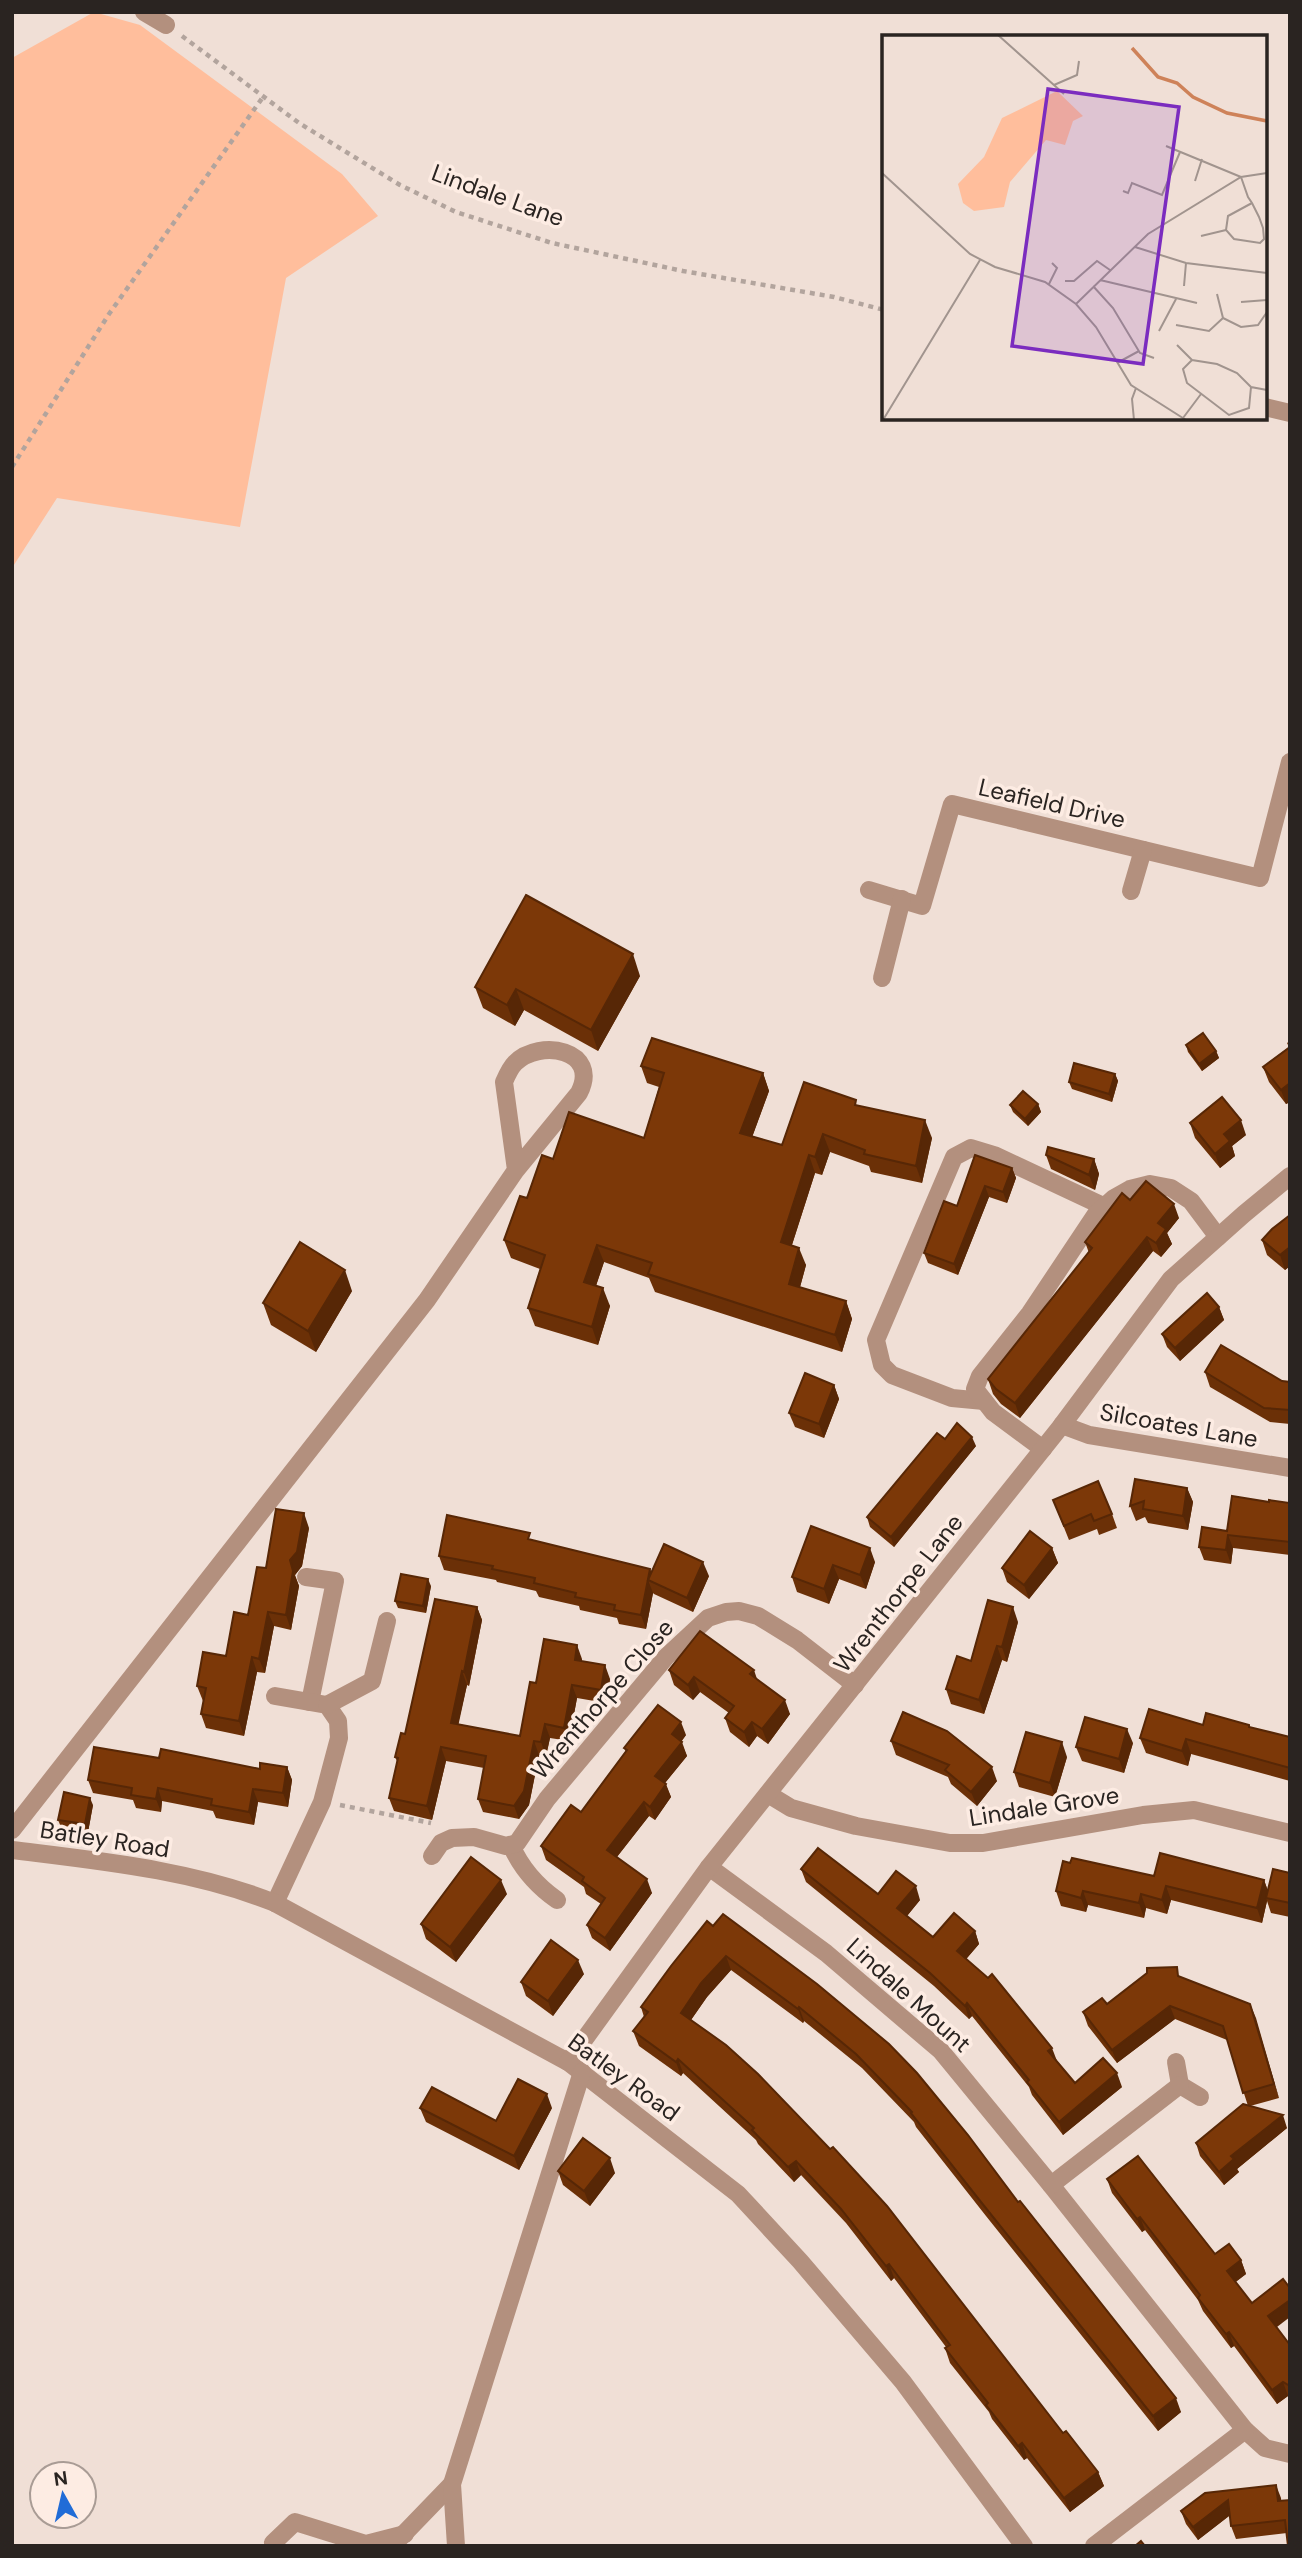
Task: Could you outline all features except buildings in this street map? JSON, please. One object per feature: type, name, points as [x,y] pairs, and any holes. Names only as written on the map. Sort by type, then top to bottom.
[{"type":"street","points":[[144,12],[166,25]]},
{"type":"street","points":[[1267,407],[1290,413]]},
{"type":"street","name":"Leafield Drive","points":[[869,890],[922,906],[952,804],[1260,878],[1290,762]]},
{"type":"street","name":"Leafield Drive","points":[[1131,891],[1143,850]]},
{"type":"street","points":[[882,978],[902,899]]},
{"type":"street","points":[[12,1830],[428,1300],[516,1170],[579,1093],[586,1081],[585,1069],[573,1056],[556,1049],[533,1053],[516,1061],[504,1082],[516,1170]]},
{"type":"street","points":[[984,1401],[952,1398],[892,1376],[882,1365],[876,1340],[954,1157],[971,1148],[994,1155],[1105,1207]]},
{"type":"street","name":"Wrenthorpe Lane","points":[[452,2484],[575,2067],[709,1867],[1062,1425],[1171,1279],[1290,1176]]},
{"type":"street","points":[[1043,1449],[993,1412],[975,1389],[980,1376],[1030,1314],[1096,1214],[1130,1189],[1150,1184],[1171,1188],[1191,1201],[1218,1237]]},
{"type":"street","name":"Silcoates Lane","points":[[1062,1425],[1089,1435],[1290,1468]]},
{"type":"street","points":[[275,1903],[323,1802],[339,1738],[338,1721],[319,1703],[314,1682],[335,1581],[306,1577]]},
{"type":"street","name":"Wrenthorpe Close","points":[[511,1845],[517,1843],[547,1800],[666,1657],[708,1618],[739,1611],[758,1616],[797,1640],[856,1685]]},
{"type":"street","points":[[275,1696],[319,1703],[372,1681],[387,1621]]},
{"type":"street","name":"Lindale Grove","points":[[768,1794],[791,1808],[804,1812],[905,1837],[950,1843],[983,1843],[1122,1818],[1194,1810],[1290,1833]]},
{"type":"street","points":[[432,1856],[441,1843],[452,1838],[474,1837],[511,1845],[518,1861],[543,1890],[557,1900]]},
{"type":"street","name":"Batley Road","points":[[12,1850],[111,1862],[239,1888],[275,1903],[575,2067],[738,2194],[765,2222],[903,2382],[1024,2546]]},
{"type":"street","name":"Lindale Mount","points":[[709,1867],[826,1953],[941,2051],[1245,2430],[1265,2448],[1290,2454]]},
{"type":"street","points":[[1176,2062],[1180,2085],[1200,2097]]},
{"type":"street","points":[[1051,2185],[1180,2085]]},
{"type":"street","points":[[1094,2546],[1245,2430]]},
{"type":"street","points":[[274,2546],[273,2543],[295,2522],[366,2544],[399,2540],[452,2484]]},
{"type":"street","points":[[452,2484],[456,2546]]},
{"type":"path","name":"Lindale Lane","points":[[166,25],[299,123],[400,185],[456,212],[552,243],[683,271],[834,297],[882,309]]},
{"type":"path","points":[[12,467],[109,314],[263,97]]},
{"type":"path","points":[[323,1802],[470,1831],[474,1837]]},
{"type":"shaded area","points":[[94,12],[140,25],[342,174],[378,216],[286,278],[240,527],[57,498],[12,568],[12,58]]}]
